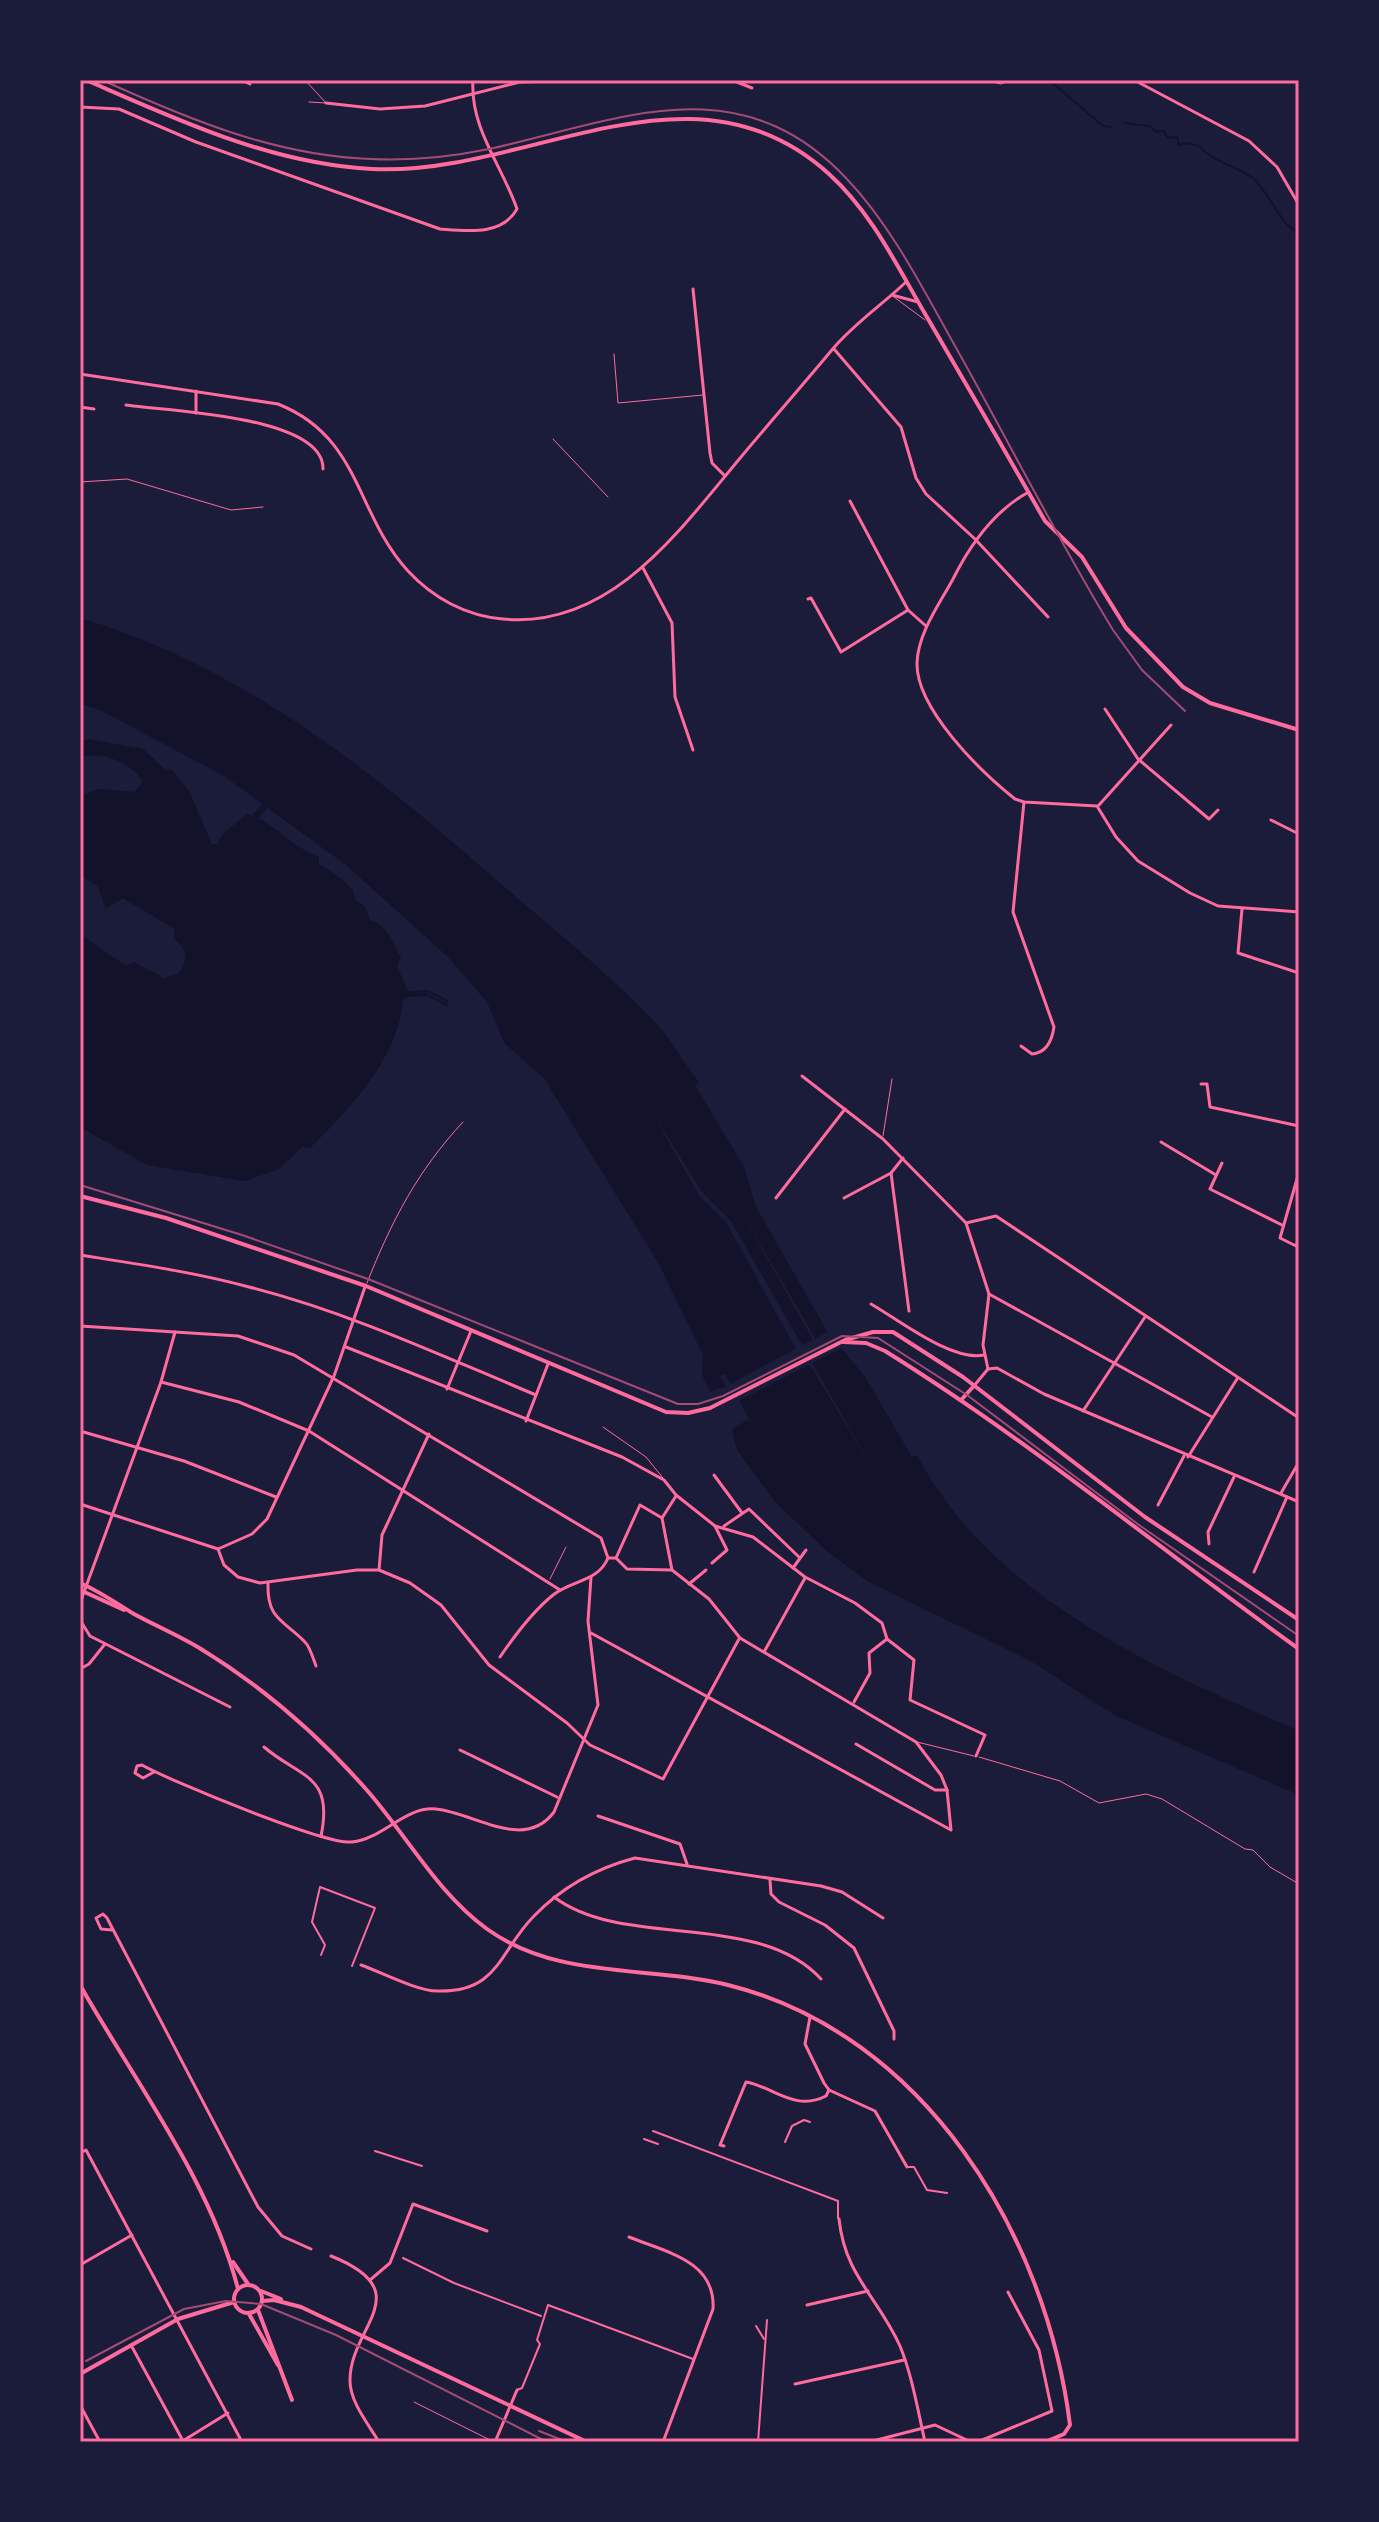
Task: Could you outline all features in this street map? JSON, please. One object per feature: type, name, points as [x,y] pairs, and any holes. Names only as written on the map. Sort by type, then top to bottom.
[{"type":"main road","points":[[86,80],[203,129],[298,159],[389,170],[491,157],[621,124],[655,119],[702,118],[753,129],[797,150],[840,184],[868,219],[1052,531],[1082,557],[1126,628],[1174,679],[1210,703],[1299,730]]},
{"type":"main road","points":[[80,1196],[166,1218],[366,1286],[653,1409],[677,1414],[699,1411],[844,1342],[879,1331],[893,1332],[954,1371],[972,1388],[1145,1517],[1299,1620]]},
{"type":"main road","points":[[844,1342],[872,1345],[885,1351],[961,1400],[1040,1455],[1181,1560],[1220,1594],[1299,1649]]},
{"type":"main road","points":[[961,1400],[972,1388]]},
{"type":"main road","points":[[82,1587],[198,1647],[285,1709],[332,1752],[396,1824],[455,1901],[479,1923],[513,1945],[538,1956],[582,1966],[679,1976],[766,1997],[810,2017],[866,2052],[900,2079],[948,2130],[976,2169],[1010,2230],[1030,2276],[1057,2361],[1068,2413],[1068,2430],[1045,2442]]},
{"type":"main road","points":[[80,1985],[185,2163],[229,2257],[238,2289],[234,2302]]},
{"type":"main road","points":[[229,2257],[248,2284],[261,2291],[365,2335],[587,2442]]},
{"type":"main road","points":[[238,2289],[248,2284]]},
{"type":"main road","points":[[261,2291],[262,2301],[258,2310],[292,2400]]},
{"type":"main road","points":[[262,2301],[287,2302]]},
{"type":"main road","points":[[80,2374],[178,2319],[234,2302]]},
{"type":"main road","points":[[234,2302],[248,2313],[281,2371]]},
{"type":"main road","points":[[248,2313],[258,2310]]},
{"type":"street","points":[[241,80],[250,84]]},
{"type":"street","points":[[80,107],[119,109],[201,144],[440,229],[499,227],[511,220],[517,209],[491,157],[472,95],[473,80]]},
{"type":"street","points":[[326,103],[380,109],[425,106],[520,82],[595,80]]},
{"type":"street","points":[[732,80],[752,88]]},
{"type":"street","points":[[1134,80],[1249,141],[1277,167],[1299,205]]},
{"type":"street","points":[[80,374],[278,404],[298,412],[324,431],[346,457],[407,569],[449,603],[468,612],[506,619],[538,620],[562,615],[624,584],[649,562],[833,348],[906,282]]},
{"type":"street","points":[[693,289],[710,453],[712,463],[725,476]]},
{"type":"street","points":[[892,295],[918,302]]},
{"type":"street","points":[[833,348],[901,427],[916,478],[926,494],[975,539],[1048,617]]},
{"type":"street","points":[[196,391],[196,413]]},
{"type":"street","points":[[126,405],[271,424],[313,450],[323,463],[323,469]]},
{"type":"street","points":[[80,407],[94,409]]},
{"type":"street","points":[[1029,492],[1012,501],[975,539],[926,626],[917,664],[922,686],[932,706],[967,754],[995,783],[1024,802],[1097,806]]},
{"type":"street","points":[[850,501],[908,610],[926,626]]},
{"type":"street","points":[[643,567],[672,623],[675,697],[693,750]]},
{"type":"street","points":[[808,599],[811,598],[841,652],[908,610]]},
{"type":"street","points":[[1105,709],[1138,759],[1209,819],[1218,810]]},
{"type":"street","points":[[1097,806],[1171,725]]},
{"type":"street","points":[[1021,1046],[1032,1054],[1040,1053],[1049,1045],[1054,1027],[1013,912],[1024,802]]},
{"type":"street","points":[[1097,806],[1116,837],[1138,861],[1205,901],[1242,908],[1299,912]]},
{"type":"street","points":[[1271,820],[1299,834]]},
{"type":"street","points":[[1242,908],[1238,953],[1299,973]]},
{"type":"street","points":[[802,1076],[883,1139],[966,1223],[989,1294],[984,1355],[988,1369]]},
{"type":"street","points":[[1201,1084],[1207,1084],[1210,1107],[1299,1126]]},
{"type":"street","points":[[776,1198],[845,1109]]},
{"type":"street","points":[[1161,1142],[1216,1175]]},
{"type":"street","points":[[844,1198],[891,1173],[903,1158]]},
{"type":"street","points":[[1222,1163],[1210,1189],[1282,1225]]},
{"type":"street","points":[[1299,1172],[1280,1238],[1296,1246],[1299,1238]]},
{"type":"street","points":[[891,1173],[909,1311]]},
{"type":"street","points":[[1295,1194],[1298,1200]]},
{"type":"street","points":[[966,1223],[996,1216],[1299,1418]]},
{"type":"street","points":[[80,1255],[192,1273],[275,1294],[353,1320],[536,1395]]},
{"type":"street","points":[[80,1504],[218,1549],[252,1534],[267,1519],[309,1431],[346,1347],[366,1286]]},
{"type":"street","points":[[989,1294],[1212,1417]]},
{"type":"street","points":[[871,1304],[932,1341],[970,1358],[984,1355]]},
{"type":"street","points":[[1083,1411],[1145,1317]]},
{"type":"street","points":[[80,1326],[253,1339],[294,1355],[334,1376],[601,1538],[608,1558],[601,1572],[560,1590],[536,1610],[500,1657]]},
{"type":"street","points":[[80,1603],[82,1587],[112,1516],[161,1382],[175,1331]]},
{"type":"street","points":[[447,1389],[471,1331]]},
{"type":"street","points":[[346,1347],[622,1457],[664,1480],[676,1495],[715,1526],[727,1550],[712,1563]]},
{"type":"street","points":[[526,1421],[548,1364]]},
{"type":"street","points":[[972,1388],[988,1369],[997,1368],[1083,1411],[1299,1502]]},
{"type":"street","points":[[1158,1505],[1237,1378]]},
{"type":"street","points":[[161,1382],[239,1402],[309,1431],[560,1590]]},
{"type":"street","points":[[80,1431],[137,1446],[276,1497]]},
{"type":"street","points":[[379,1570],[382,1535],[429,1434]]},
{"type":"street","points":[[1281,1494],[1299,1462]]},
{"type":"street","points":[[714,1475],[742,1513]]},
{"type":"street","points":[[1209,1544],[1208,1532],[1234,1477]]},
{"type":"street","points":[[672,1570],[662,1518],[676,1495]]},
{"type":"street","points":[[1254,1572],[1287,1497]]},
{"type":"street","points":[[616,1558],[640,1505],[662,1518]]},
{"type":"street","points":[[723,1527],[749,1509],[799,1557]]},
{"type":"street","points":[[715,1526],[753,1537],[805,1577],[871,1615],[886,1630],[887,1639],[914,1660],[910,1700],[985,1735],[976,1756]]},
{"type":"street","points":[[218,1549],[224,1565],[238,1577],[268,1584],[330,1571],[379,1570],[410,1583],[441,1605],[489,1665],[590,1745],[663,1779],[740,1638]]},
{"type":"street","points":[[793,1568],[806,1550]]},
{"type":"street","points":[[591,1633],[922,1818],[951,1830],[947,1790],[941,1775],[916,1742],[854,1702],[740,1638],[709,1599],[672,1570],[627,1569],[616,1558],[608,1558]]},
{"type":"street","points":[[689,1584],[706,1570]]},
{"type":"street","points":[[154,1772],[321,1836],[350,1843],[365,1840],[421,1810],[432,1809],[524,1831],[544,1824],[554,1812],[557,1797],[598,1705],[588,1621],[591,1577]]},
{"type":"street","points":[[764,1652],[805,1577]]},
{"type":"street","points":[[268,1584],[267,1599],[275,1618],[306,1643],[316,1666]]},
{"type":"street","points":[[80,1620],[90,1636],[230,1707]]},
{"type":"street","points":[[854,1702],[870,1673],[869,1653],[887,1639]]},
{"type":"street","points":[[80,1669],[89,1664],[105,1644]]},
{"type":"street","points":[[856,1744],[935,1790],[947,1790]]},
{"type":"street","points":[[264,1747],[296,1765],[314,1783],[325,1808],[321,1836]]},
{"type":"street","points":[[460,1750],[557,1797]]},
{"type":"street","points":[[598,1816],[680,1844],[687,1864]]},
{"type":"street","points":[[361,1965],[435,1991],[464,1988],[494,1972],[533,1916],[554,1897],[610,1864],[635,1858],[687,1864],[842,1892],[883,1918]]},
{"type":"street","points":[[770,1880],[771,1894],[779,1902],[844,1937],[859,1954],[894,2031],[894,2039]]},
{"type":"street","points":[[321,1955],[325,1945],[312,1922],[320,1887],[375,1908],[352,1966]]},
{"type":"street","points":[[554,1897],[568,1908],[597,1917],[744,1940],[803,1963],[821,1979]]},
{"type":"street","points":[[112,1930],[101,1929],[96,1918],[105,1915],[258,2207],[282,2236],[311,2249]]},
{"type":"street","points":[[810,2017],[805,2044],[829,2090],[875,2111],[907,2167],[914,2167],[927,2190],[947,2193]]},
{"type":"street","points":[[724,2146],[720,2145],[746,2082],[801,2102],[814,2102],[829,2090]]},
{"type":"street","points":[[785,2142],[792,2126],[804,2120],[810,2122]]},
{"type":"street","points":[[653,2131],[838,2201],[842,2248],[904,2360],[925,2442]]},
{"type":"street","points":[[644,2139],[658,2144]]},
{"type":"street","points":[[80,2153],[86,2150],[242,2442]]},
{"type":"street","points":[[375,2151],[422,2166]]},
{"type":"street","points":[[897,2161],[902,2158]]},
{"type":"street","points":[[370,2280],[390,2263],[413,2204],[487,2231]]},
{"type":"street","points":[[80,2265],[132,2234]]},
{"type":"street","points":[[629,2237],[698,2268],[711,2284],[713,2309],[663,2442]]},
{"type":"street","points":[[331,2256],[354,2266],[370,2280],[376,2306],[350,2373],[351,2393],[379,2442]]},
{"type":"street","points":[[403,2258],[454,2283],[542,2316]]},
{"type":"street","points":[[807,2305],[868,2291]]},
{"type":"street","points":[[869,2442],[935,2425],[969,2441],[980,2441],[1052,2411],[1039,2350],[1008,2292]]},
{"type":"street","points":[[495,2442],[540,2344],[537,2340],[542,2316],[548,2305],[694,2359]]},
{"type":"street","points":[[758,2442],[767,2320]]},
{"type":"street","points":[[756,2326],[766,2341]]},
{"type":"street","points":[[131,2345],[182,2441],[228,2413]]},
{"type":"street","points":[[795,2384],[904,2360]]},
{"type":"street","points":[[80,2405],[100,2442]]},
{"type":"lane","points":[[305,80],[326,103]]},
{"type":"lane","points":[[983,80],[1001,84],[1011,80]]},
{"type":"lane","points":[[309,102],[326,103]]},
{"type":"lane","points":[[892,295],[931,323]]},
{"type":"lane","points":[[614,354],[618,403],[704,395]]},
{"type":"lane","points":[[553,439],[608,497]]},
{"type":"lane","points":[[80,482],[127,479],[231,510],[263,507]]},
{"type":"lane","points":[[883,1139],[892,1079]]},
{"type":"lane","points":[[366,1286],[383,1238],[410,1189],[463,1122]]},
{"type":"lane","points":[[603,1427],[646,1457],[664,1480]]},
{"type":"lane","points":[[548,1581],[566,1547]]},
{"type":"lane","points":[[916,1742],[1060,1781],[1099,1803],[1146,1794],[1162,1799],[1245,1849],[1253,1850],[1270,1867],[1299,1884]]},
{"type":"lane","points":[[414,2402],[495,2442]]},
{"type":"shaded area","points":[[80,618],[141,639],[199,665],[308,730],[360,767],[603,972],[657,1024],[699,1082],[695,1085],[744,1167],[756,1207],[828,1333],[864,1375],[912,1457],[917,1455],[949,1505],[988,1549],[1032,1588],[1082,1623],[1189,1682],[1299,1731],[1299,1795],[1116,1716],[1029,1660],[867,1581],[827,1551],[776,1503],[737,1450],[732,1429],[748,1420],[752,1424],[725,1374],[720,1376],[735,1402],[720,1410],[702,1375],[703,1355],[659,1264],[544,1078],[505,1044],[487,1002],[447,956],[346,865],[224,776],[102,711],[80,703]],"holes":[[[651,1110],[702,1192],[731,1221],[878,1478],[813,1370],[796,1349],[727,1224],[698,1194]],[[729,1190],[826,1357],[813,1340]]]},
{"type":"shaded area","points":[[89,739],[143,749],[165,769],[172,770],[189,791],[212,844],[217,844],[223,834],[247,814],[264,821],[299,847],[319,857],[319,864],[353,890],[356,901],[365,906],[370,920],[386,931],[401,957],[397,966],[410,996],[403,1000],[392,1042],[382,1062],[356,1099],[326,1133],[310,1148],[302,1147],[279,1169],[245,1181],[147,1165],[80,1127],[80,934],[126,966],[134,962],[164,978],[179,973],[185,959],[182,946],[174,939],[174,929],[123,898],[106,909],[98,887],[80,875],[80,796],[99,789],[135,792],[143,781],[123,763],[106,757],[80,757],[80,741]]},
{"type":"pier","points":[[831,1330],[844,1347],[717,1412],[707,1393]]},
{"type":"waterway","points":[[1049,80],[1103,126],[1111,127]]},
{"type":"waterway","points":[[1124,123],[1150,126],[1156,132],[1164,131],[1167,138],[1177,137],[1179,145],[1200,146],[1211,156],[1251,176],[1299,239]]},
{"type":"waterway","points":[[256,816],[263,808]]},
{"type":"waterway","points":[[410,992],[428,991],[447,1001]]},
{"type":"waterway","points":[[410,994],[426,994]]},
{"type":"waterway","points":[[410,996],[427,995],[447,1005]]},
{"type":"tram line","points":[[102,80],[233,133],[301,151],[336,156],[401,159],[460,154],[629,116],[675,110],[719,111],[762,121],[805,143],[846,178],[890,234],[1113,630],[1142,670],[1185,711]]},
{"type":"tram line","points":[[80,1185],[242,1235],[368,1279],[678,1404],[698,1404],[723,1396],[842,1336],[878,1338],[967,1395],[1139,1525],[1299,1636]]},
{"type":"tram line","points":[[86,2361],[184,2309],[226,2301],[261,2304],[336,2335],[547,2442]]},
{"type":"tram line","points":[[539,2431],[567,2442]]}]
